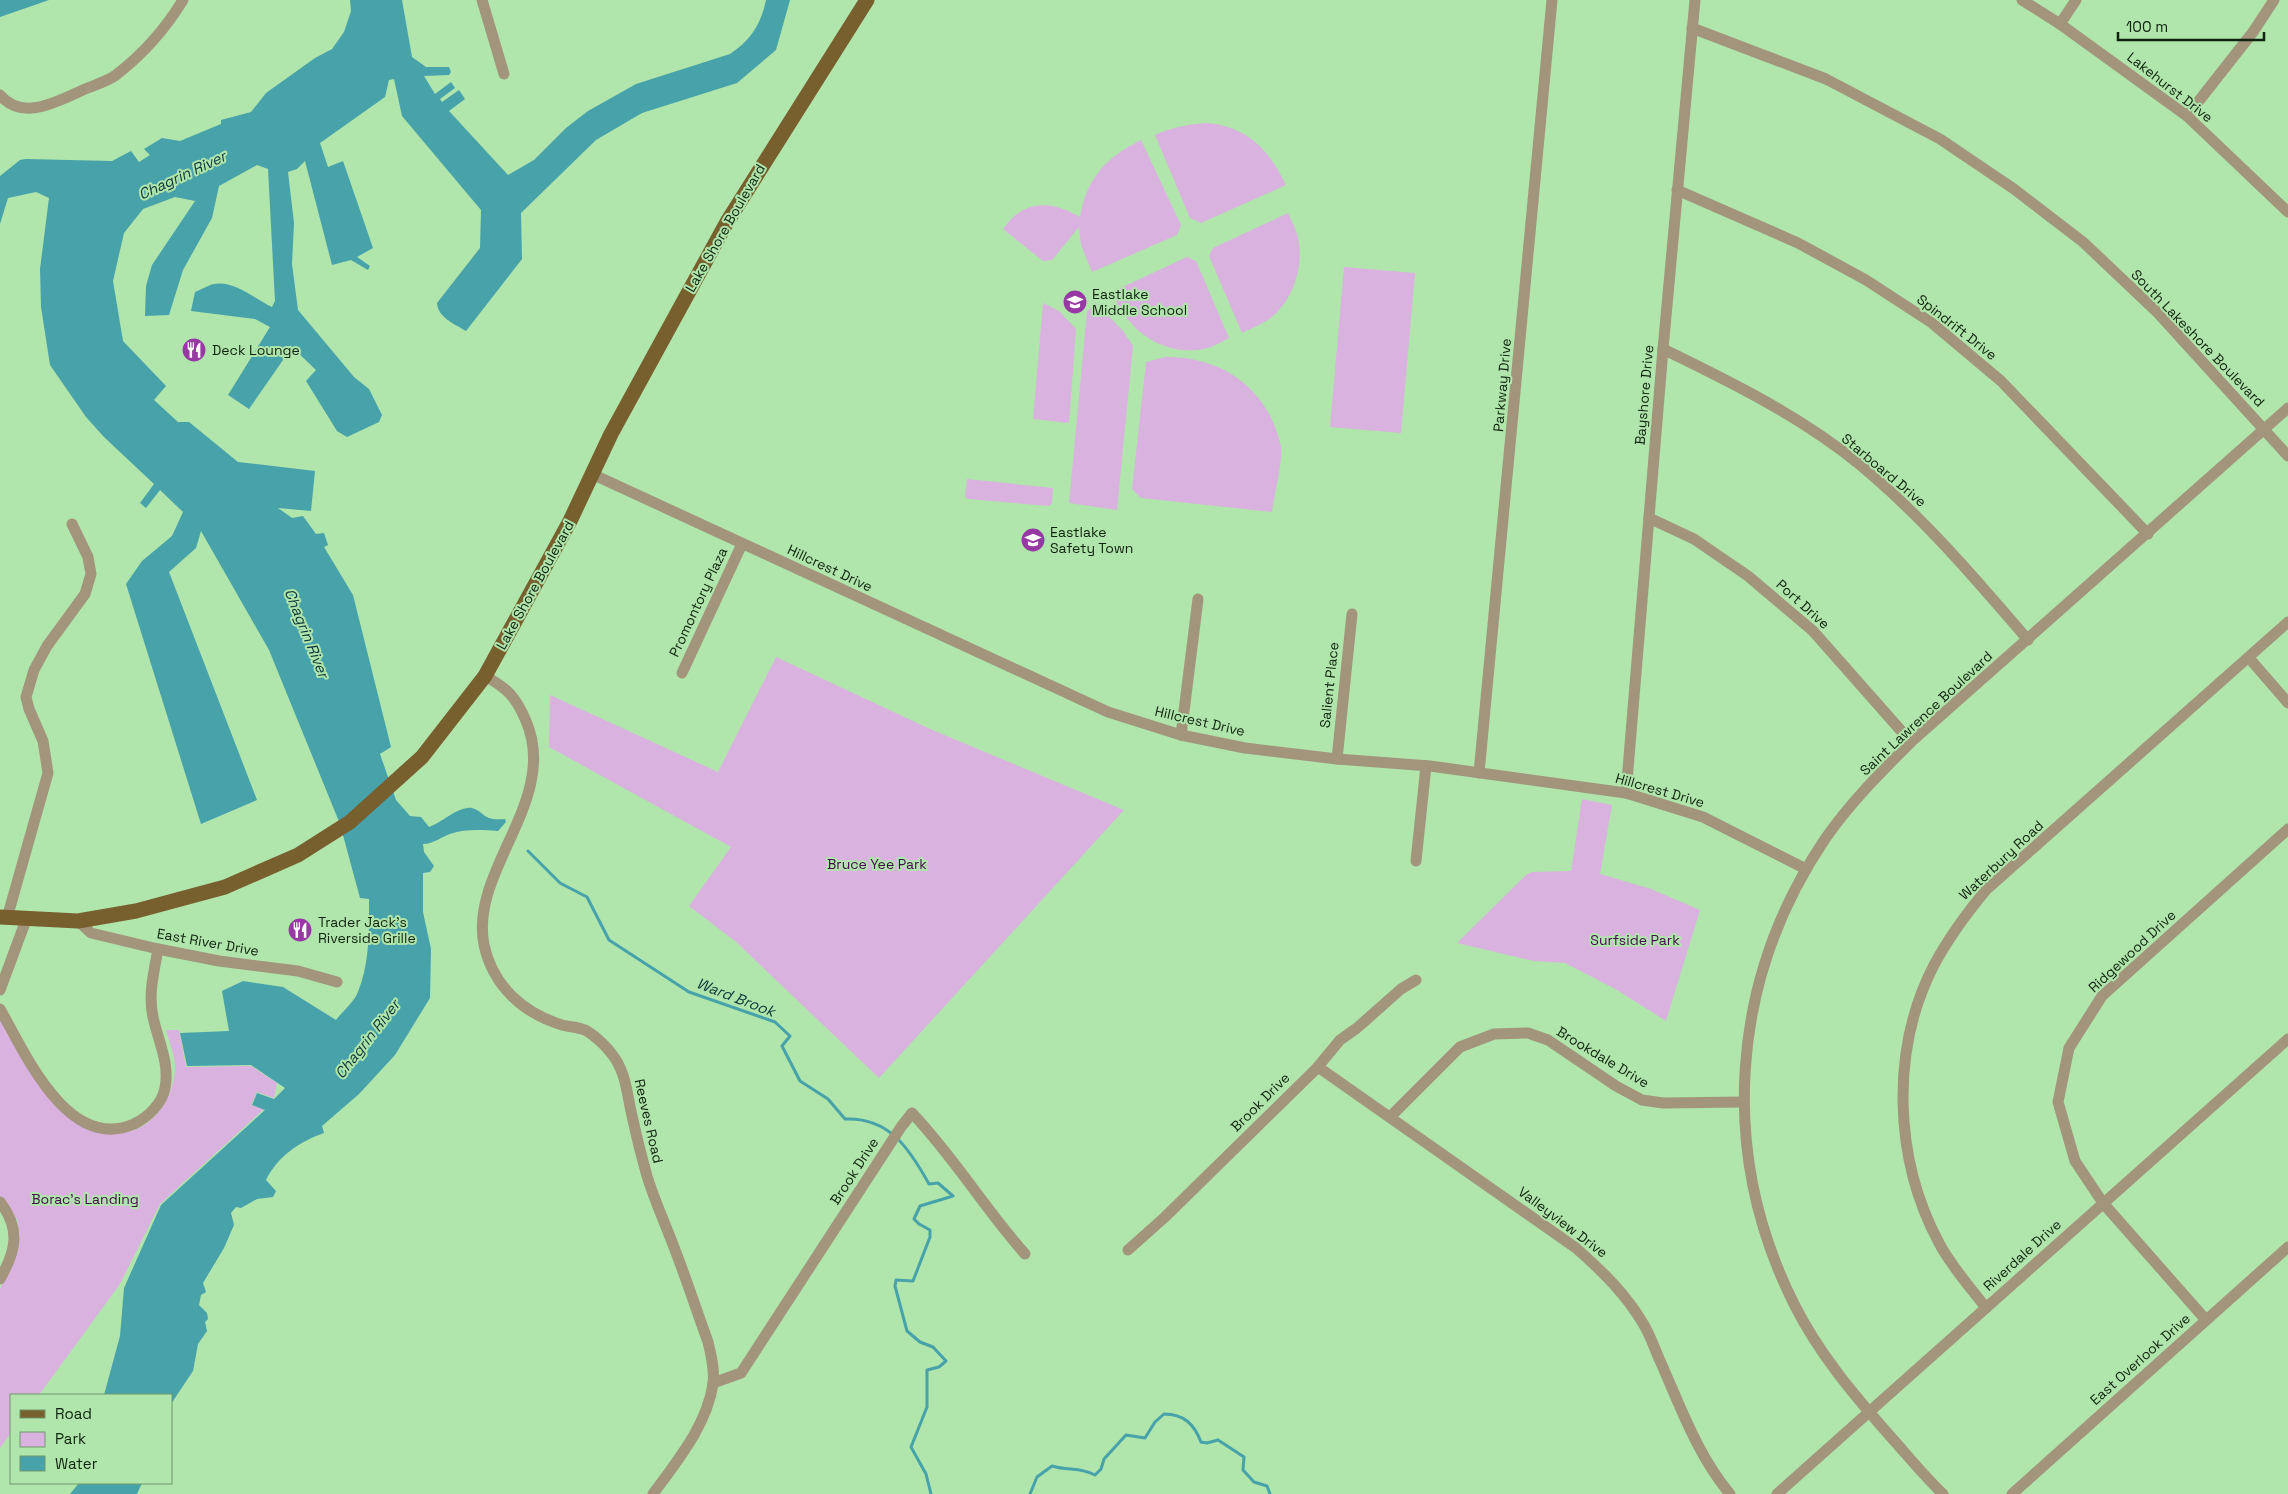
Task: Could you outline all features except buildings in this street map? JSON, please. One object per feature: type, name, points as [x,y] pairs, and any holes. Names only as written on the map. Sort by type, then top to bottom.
[{"type":"main road","name":"Lake Shore Boulevard","points":[[3,917],[26,920],[78,921],[136,911],[225,887],[298,855],[350,822],[422,756],[485,676],[566,529],[611,434],[727,222],[867,0]]},
{"type":"street","points":[[0,95],[13,107],[32,109],[52,104],[115,76],[157,36],[183,0]]},
{"type":"street","points":[[482,0],[504,74]]},
{"type":"street","name":"Parkway Drive","points":[[1479,773],[1552,0]]},
{"type":"street","name":"Bayshore Drive","points":[[1626,793],[1663,349],[1695,0]]},
{"type":"street","name":"Lakehurst Drive","points":[[2022,0],[2060,24],[2187,116],[2288,212]]},
{"type":"street","points":[[2060,24],[2076,0]]},
{"type":"street","points":[[2187,116],[2253,32],[2274,0]]},
{"type":"street","name":"South Lakeshore Boulevard","points":[[1692,28],[1826,79],[1940,139],[2014,189],[2083,242],[2158,313],[2288,456]]},
{"type":"street","name":"Spindrift Drive","points":[[1677,190],[1798,243],[1866,280],[1932,323],[2001,382],[2148,534]]},
{"type":"street","name":"Starboard Drive","points":[[1663,349],[1726,380],[1799,421],[1859,464],[1931,530],[2028,640]]},
{"type":"street","name":"Saint Lawrence Boulevard","points":[[1943,1494],[1869,1413],[1826,1359],[1794,1305],[1773,1257],[1757,1210],[1742,1102],[1755,998],[1767,956],[1782,918],[1806,869],[1847,810],[1874,779],[1911,742],[2288,408]]},
{"type":"street","name":"Hillcrest Drive","points":[[592,474],[1108,712],[1181,735],[1245,748],[1337,759],[1426,766],[1626,793],[1703,817],[1806,869]]},
{"type":"street","name":"Port Drive","points":[[1649,518],[1694,539],[1748,576],[1806,625],[1911,742]]},
{"type":"street","points":[[3,917],[48,773],[43,741],[29,709],[26,697],[34,670],[47,646],[85,594],[91,574],[88,557],[72,524]]},
{"type":"street","name":"Promontory Plaza","points":[[682,673],[742,544]]},
{"type":"street","points":[[1181,735],[1198,599]]},
{"type":"street","name":"Salient Place","points":[[1337,759],[1352,614]]},
{"type":"street","name":"Waterbury Road","points":[[1986,1308],[1940,1244],[1917,1191],[1906,1144],[1903,1100],[1905,1062],[1913,1024],[1927,982],[1948,941],[1986,890],[2288,622]]},
{"type":"street","points":[[2248,658],[2288,703]]},
{"type":"street","name":"Reeves Road","points":[[485,676],[506,688],[522,711],[532,733],[534,771],[524,809],[492,884],[483,915],[484,944],[494,975],[513,999],[536,1014],[562,1024],[586,1030],[612,1054],[625,1079],[632,1119],[648,1178],[708,1342],[713,1383],[704,1417],[676,1463],[653,1494]]},
{"type":"street","points":[[1416,861],[1426,766]]},
{"type":"street","name":"Ridgewood Drive","points":[[2206,1320],[2104,1203],[2075,1161],[2058,1102],[2069,1048],[2102,996],[2288,830]]},
{"type":"street","points":[[0,990],[26,920]]},
{"type":"street","name":"East River Drive","points":[[78,921],[91,933],[158,949],[219,962],[298,971],[338,982]]},
{"type":"street","points":[[0,1009],[42,1084],[74,1115],[93,1126],[125,1128],[142,1120],[158,1105],[165,1089],[166,1067],[153,1017],[150,992],[158,949]]},
{"type":"street","name":"Brook Drive","points":[[1128,1250],[1165,1217],[1318,1067],[1340,1040],[1357,1028],[1401,989],[1416,980]]},
{"type":"street","name":"Brookdale Drive","points":[[1390,1117],[1460,1047],[1494,1034],[1528,1033],[1548,1040],[1616,1086],[1642,1100],[1663,1103],[1742,1102]]},
{"type":"street","name":"Riverdale Drive","points":[[1778,1494],[2288,1039]]},
{"type":"street","name":"Valleyview Drive","points":[[1318,1067],[1576,1248],[1616,1286],[1645,1326],[1702,1454],[1716,1478],[1730,1494]]},
{"type":"street","name":"Brook Drive","points":[[713,1383],[741,1373],[891,1141],[912,1113],[948,1154],[1009,1236],[1025,1254]]},
{"type":"street","points":[[0,1202],[10,1214],[15,1233],[8,1264],[0,1280]]},
{"type":"street","name":"East Overlook Drive","points":[[2012,1494],[2288,1247]]},
{"type":"green space","points":[[1207,123],[1234,129],[1256,142],[1272,161],[1286,185],[1201,223],[1190,218],[1155,135],[1181,126]]},
{"type":"green space","points":[[1141,140],[1181,225],[1177,235],[1092,272],[1081,245],[1079,227],[1052,260],[1043,261],[1003,229],[1020,212],[1038,205],[1059,207],[1080,217],[1088,191],[1100,170],[1118,154]]},
{"type":"green space","points":[[1288,213],[1296,231],[1300,256],[1299,267],[1292,289],[1281,308],[1273,316],[1262,324],[1242,333],[1209,256],[1213,248]]},
{"type":"green space","points":[[1187,257],[1196,261],[1229,338],[1204,349],[1174,349],[1148,337],[1126,318],[1112,292]]},
{"type":"green space","points":[[1344,267],[1415,273],[1401,433],[1330,427]]},
{"type":"green space","points":[[1095,302],[1123,331],[1133,346],[1117,510],[1069,503],[1087,312]]},
{"type":"green space","points":[[1043,303],[1059,311],[1076,329],[1069,423],[1033,419]]},
{"type":"green space","points":[[1165,357],[1186,358],[1205,362],[1224,370],[1240,380],[1266,408],[1275,426],[1281,447],[1280,469],[1272,512],[1141,498],[1132,489],[1146,362]]},
{"type":"green space","points":[[967,479],[1053,488],[1052,503],[1049,506],[968,499],[965,497]]},
{"type":"green space","name":"Bruce Yee Park","points":[[776,657],[930,729],[1124,810],[879,1078],[735,941],[689,906],[731,847],[549,747],[550,695],[718,772]]},
{"type":"green space","name":"Surfside Park","points":[[1582,799],[1612,805],[1600,874],[1651,889],[1700,910],[1666,1021],[1617,990],[1565,963],[1534,961],[1457,943],[1526,875],[1532,872],[1571,871]]},
{"type":"green space","name":"Borac's Landing","points":[[0,1021],[5,1023],[46,1094],[63,1106],[109,1131],[127,1132],[138,1128],[149,1122],[165,1103],[174,1079],[175,1067],[166,1030],[179,1030],[186,1067],[251,1066],[277,1083],[274,1098],[257,1092],[251,1105],[264,1109],[160,1204],[120,1284],[40,1394],[10,1394],[10,1434],[0,1448],[0,1289],[16,1252],[19,1233],[17,1219],[0,1196]]},
{"type":"water","points":[[0,0],[49,0],[0,17]]},
{"type":"water","name":"Chagrin River","points":[[350,0],[402,0],[412,57],[426,67],[449,67],[451,72],[449,75],[424,76],[435,94],[451,82],[455,88],[440,99],[442,102],[459,90],[465,99],[449,111],[508,175],[534,160],[566,128],[588,111],[636,84],[730,54],[744,43],[754,31],[766,0],[790,0],[776,50],[737,83],[642,113],[596,140],[521,213],[522,259],[466,331],[444,317],[440,313],[437,303],[480,248],[481,210],[402,116],[394,79],[389,80],[385,97],[320,143],[328,167],[343,161],[373,248],[357,257],[370,266],[368,270],[351,260],[332,265],[305,161],[297,169],[288,172],[294,223],[292,264],[298,310],[354,377],[369,389],[382,415],[379,422],[347,437],[337,431],[306,381],[316,370],[292,347],[249,409],[228,395],[270,327],[255,319],[191,311],[195,292],[212,285],[222,284],[237,287],[272,307],[275,301],[268,169],[257,165],[219,186],[212,218],[183,270],[169,315],[145,316],[146,286],[152,265],[195,201],[175,197],[143,209],[124,233],[113,281],[123,341],[166,386],[154,400],[178,422],[189,422],[238,462],[315,471],[311,511],[278,508],[292,518],[303,516],[316,534],[324,533],[328,545],[324,547],[353,595],[391,747],[380,754],[396,800],[410,816],[421,817],[429,827],[467,808],[475,809],[491,819],[505,819],[506,822],[498,831],[475,830],[459,832],[449,834],[431,843],[423,844],[424,852],[434,866],[430,872],[423,873],[423,912],[431,949],[430,998],[395,1055],[359,1094],[322,1126],[324,1133],[298,1145],[283,1157],[271,1171],[266,1180],[276,1191],[273,1197],[257,1199],[241,1208],[236,1207],[231,1213],[234,1225],[224,1248],[203,1283],[206,1292],[201,1295],[199,1305],[207,1313],[208,1319],[205,1322],[207,1331],[198,1344],[193,1371],[172,1402],[172,1394],[104,1394],[120,1336],[124,1288],[161,1205],[265,1110],[252,1105],[257,1093],[274,1099],[285,1088],[251,1065],[187,1066],[180,1033],[229,1031],[222,991],[243,981],[283,987],[336,1020],[354,999],[362,981],[368,946],[369,899],[360,898],[340,824],[269,650],[201,531],[196,548],[169,572],[257,800],[201,824],[126,584],[142,561],[172,536],[183,512],[160,490],[146,508],[140,503],[154,484],[104,437],[86,417],[50,365],[41,307],[40,269],[49,198],[36,192],[8,198],[0,224],[0,176],[20,160],[26,159],[112,161],[131,151],[139,162],[150,155],[144,149],[162,138],[180,141],[221,124],[221,120],[251,112],[266,93],[315,58],[332,49],[344,32],[351,11]]},
{"type":"water","points":[[78,1484],[142,1484],[137,1494],[70,1494]]},
{"type":"waterway","name":"Ward Brook","points":[[528,851],[560,883],[587,897],[609,940],[689,992],[775,1022],[790,1036],[782,1046],[800,1081],[828,1099],[845,1119],[874,1123],[886,1129],[896,1137],[914,1158],[929,1184],[938,1183],[953,1196],[920,1206],[914,1219],[930,1230],[930,1237],[913,1281],[896,1280],[895,1286],[907,1331],[920,1342],[933,1347],[946,1361],[939,1367],[927,1370],[927,1407],[911,1447],[926,1474],[931,1494]]},
{"type":"waterway","name":"Ward Brook","points":[[1030,1494],[1037,1477],[1052,1466],[1084,1471],[1095,1475],[1101,1469],[1104,1459],[1126,1435],[1145,1438],[1155,1422],[1164,1414],[1171,1414],[1187,1421],[1195,1430],[1201,1442],[1207,1443],[1218,1440],[1244,1457],[1243,1470],[1254,1482],[1267,1486],[1270,1494]]},
{"type":"place","name":"Eastlake Middle School","points":[[1075,302]]},
{"type":"place","name":"Deck Lounge","points":[[194,350]]},
{"type":"place","name":"Eastlake Safety Town","points":[[1033,540]]},
{"type":"place","name":"Trader Jack's Riverside Grille","points":[[300,930]]}]
